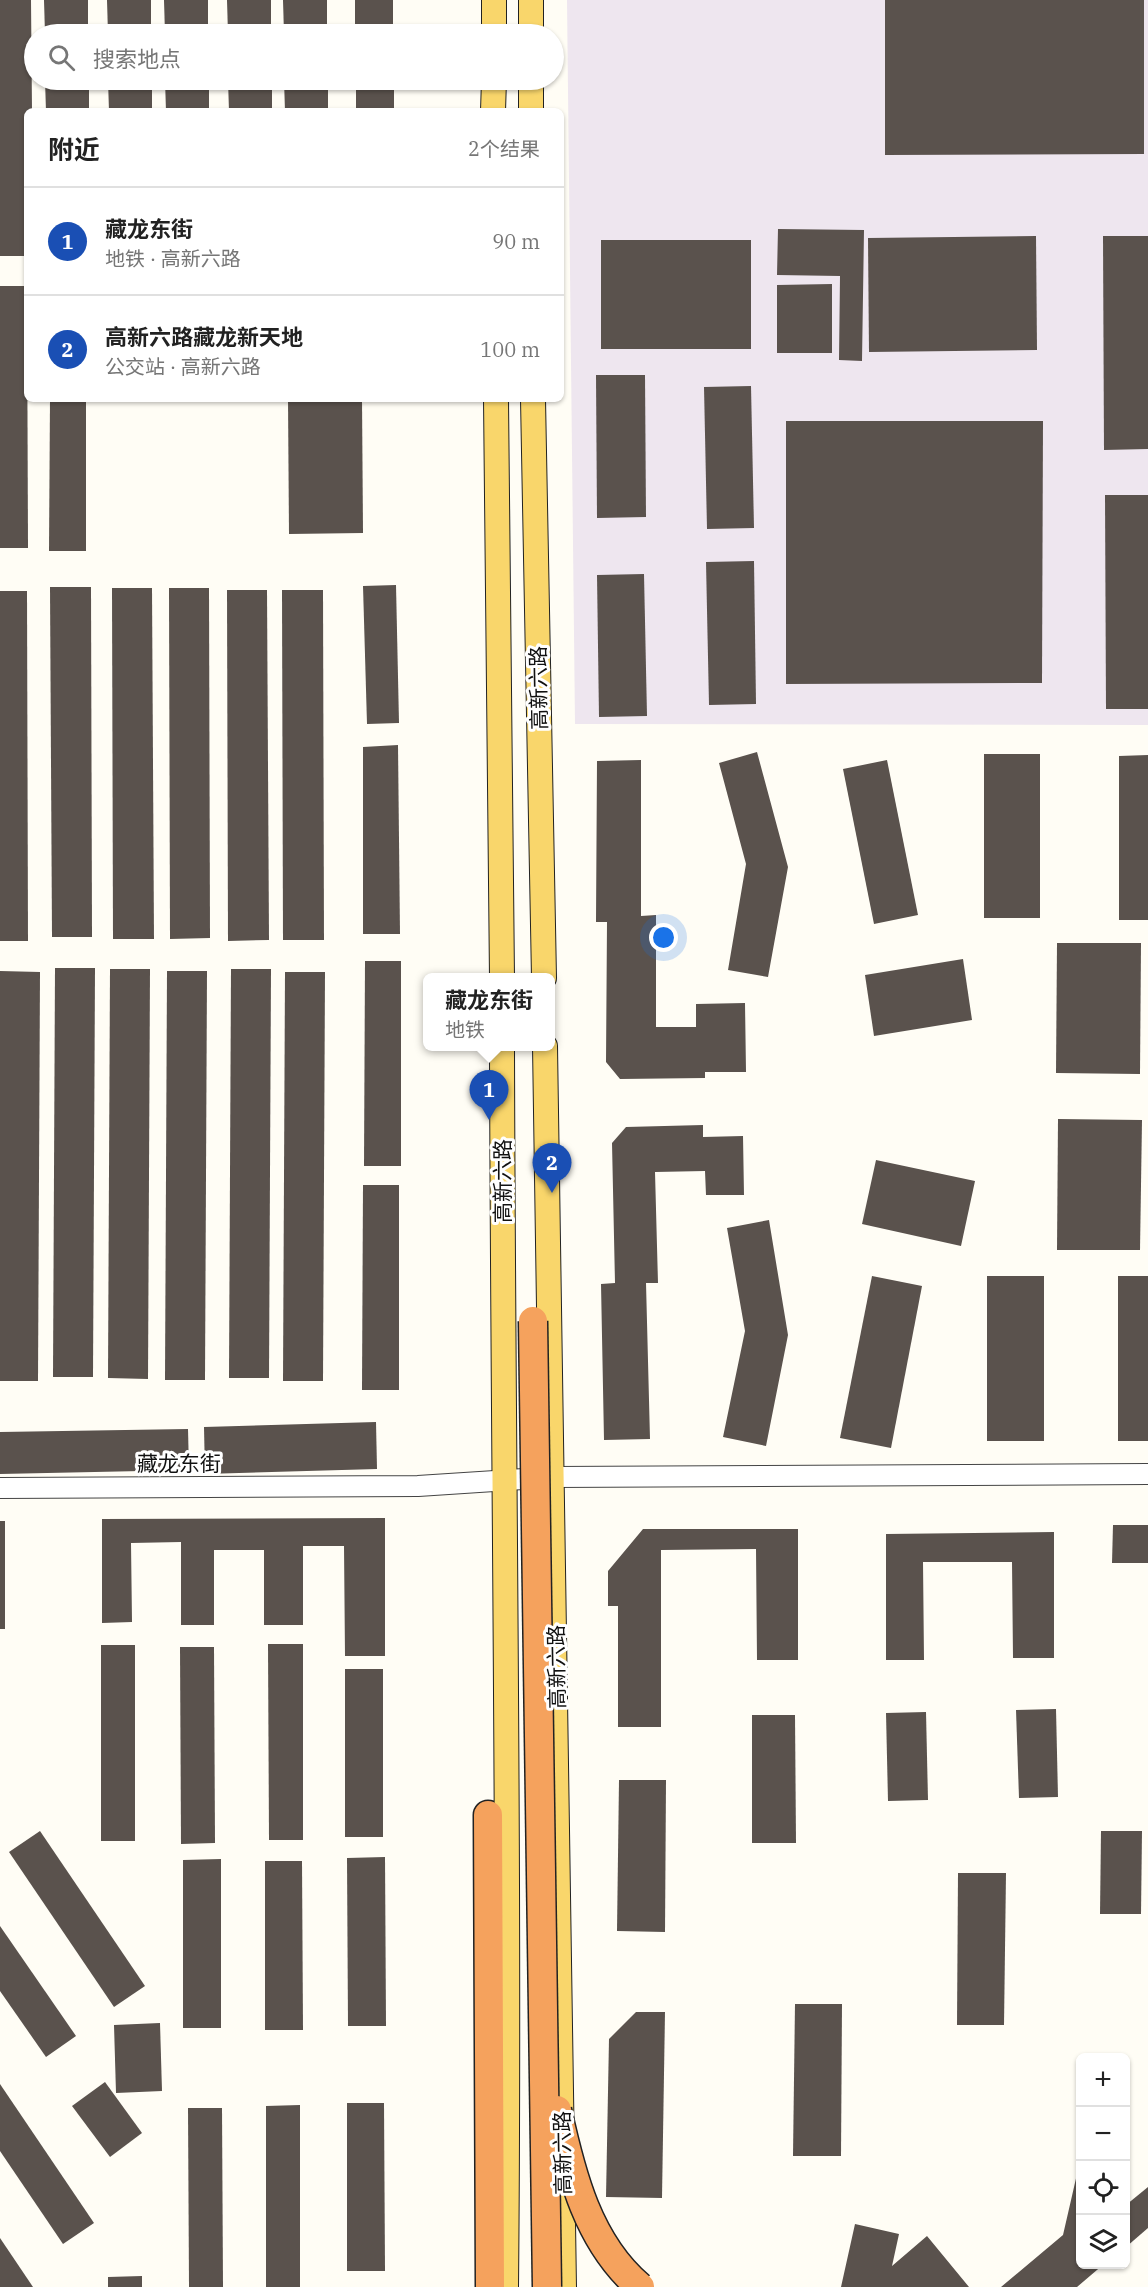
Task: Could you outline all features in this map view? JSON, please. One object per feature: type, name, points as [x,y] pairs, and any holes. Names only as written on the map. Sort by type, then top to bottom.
[{"type":"highway","points":[[533,1321],[547,2287]]},
{"type":"highway","points":[[488,1815],[490,2287]]},
{"type":"highway","points":[[543,2010],[556,2107],[568,2162],[580,2200],[602,2242],[640,2287]]},
{"type":"main road","points":[[494,0],[494,24]]},
{"type":"main road","points":[[531,0],[531,24]]},
{"type":"main road","points":[[494,90],[494,108]]},
{"type":"main road","points":[[531,90],[531,108]]},
{"type":"main road","name":"高新六路","points":[[496,402],[502,973]]},
{"type":"main road","name":"高新六路","points":[[533,402],[544,973]]},
{"type":"main road","name":"高新六路","points":[[502,1051],[502,1480],[509,1981],[506,2287]]},
{"type":"main road","name":"高新六路","points":[[545,1051],[554,1478],[564,2287]]},
{"type":"street","name":"藏龙东街","points":[[0,1488],[418,1486],[554,1478],[1148,1474]]},
{"type":"shaded area","points":[[567,0],[1148,0],[1148,725],[575,724]]},
{"type":"building","points":[[0,0],[31,0],[31,24],[24,24],[24,90],[32,90],[32,108],[24,108],[24,256],[0,256]]},
{"type":"building","points":[[44,0],[88,0],[88,24],[45,24]]},
{"type":"building","points":[[107,0],[151,0],[151,24],[108,24]]},
{"type":"building","points":[[164,0],[208,0],[208,24],[165,24]]},
{"type":"building","points":[[227,0],[271,0],[271,24],[228,24]]},
{"type":"building","points":[[283,0],[327,0],[327,24],[284,24]]},
{"type":"building","points":[[355,0],[393,0],[393,24],[355,24]]},
{"type":"building","points":[[885,0],[1144,0],[1144,154],[885,155]]},
{"type":"building","points":[[45,90],[89,90],[89,108],[46,108]]},
{"type":"building","points":[[108,90],[152,90],[152,108],[109,108]]},
{"type":"building","points":[[165,90],[209,90],[209,108],[166,108]]},
{"type":"building","points":[[228,90],[272,90],[272,108],[229,108]]},
{"type":"building","points":[[284,90],[328,90],[328,108],[285,108]]},
{"type":"building","points":[[356,90],[394,90],[394,108],[356,108]]},
{"type":"building","points":[[778,229],[864,230],[862,361],[839,360],[840,276],[777,275]]},
{"type":"building","points":[[1036,236],[1037,350],[869,352],[868,238]]},
{"type":"building","points":[[1103,236],[1148,236],[1148,449],[1104,450]]},
{"type":"building","points":[[601,240],[751,240],[751,349],[601,349]]},
{"type":"building","points":[[832,284],[832,353],[777,353],[777,285]]},
{"type":"building","points":[[0,286],[24,286],[28,548],[0,548]]},
{"type":"building","points":[[596,375],[645,375],[646,517],[597,518]]},
{"type":"building","points":[[751,386],[754,528],[707,529],[704,387]]},
{"type":"building","points":[[50,402],[86,402],[86,551],[49,551]]},
{"type":"building","points":[[288,402],[362,402],[363,533],[289,534]]},
{"type":"building","points":[[786,421],[1043,421],[1042,683],[786,684]]},
{"type":"building","points":[[1105,495],[1148,495],[1148,709],[1106,709]]},
{"type":"building","points":[[754,561],[756,704],[709,705],[706,562]]},
{"type":"building","points":[[644,574],[647,716],[599,717],[597,575]]},
{"type":"building","points":[[396,585],[399,723],[367,724],[363,586]]},
{"type":"building","points":[[50,587],[91,587],[92,937],[52,937]]},
{"type":"building","points":[[112,588],[152,588],[154,939],[113,939]]},
{"type":"building","points":[[169,588],[209,588],[210,938],[170,939]]},
{"type":"building","points":[[227,590],[267,590],[269,940],[228,941]]},
{"type":"building","points":[[282,590],[323,590],[324,940],[283,940]]},
{"type":"building","points":[[0,591],[27,591],[28,941],[0,941]]},
{"type":"building","points":[[398,745],[400,934],[363,934],[363,747]]},
{"type":"building","points":[[757,752],[788,867],[768,977],[728,970],[746,864],[719,763]]},
{"type":"building","points":[[984,754],[1040,754],[1040,918],[984,918]]},
{"type":"building","points":[[1148,755],[1148,920],[1119,920],[1119,756]]},
{"type":"building","points":[[641,760],[641,916],[656,915],[656,1027],[696,1027],[696,1004],[745,1003],[746,1072],[705,1072],[705,1078],[620,1079],[606,1062],[607,922],[596,922],[597,761]]},
{"type":"building","points":[[887,760],[918,915],[874,924],[843,769]]},
{"type":"building","points":[[1057,943],[1141,943],[1140,1074],[1056,1073]]},
{"type":"building","points":[[963,959],[972,1020],[874,1036],[865,975]]},
{"type":"building","points":[[365,961],[401,961],[401,1166],[364,1166]]},
{"type":"building","points":[[55,968],[95,968],[93,1377],[53,1377]]},
{"type":"building","points":[[110,969],[150,969],[148,1379],[108,1378]]},
{"type":"building","points":[[231,969],[271,969],[269,1378],[229,1378]]},
{"type":"building","points":[[0,971],[40,972],[38,1381],[0,1381]]},
{"type":"building","points":[[167,971],[207,971],[205,1380],[165,1380]]},
{"type":"building","points":[[285,972],[325,972],[323,1381],[283,1381]]},
{"type":"building","points":[[1058,1119],[1142,1120],[1140,1250],[1057,1250]]},
{"type":"building","points":[[703,1125],[703,1137],[743,1136],[744,1195],[706,1195],[705,1171],[655,1172],[658,1283],[646,1283],[650,1439],[604,1440],[601,1284],[615,1283],[612,1143],[626,1127]]},
{"type":"building","points":[[876,1160],[975,1181],[961,1246],[862,1224]]},
{"type":"building","points":[[363,1185],[399,1185],[399,1390],[362,1390]]},
{"type":"building","points":[[769,1220],[788,1335],[766,1446],[723,1437],[745,1331],[727,1228]]},
{"type":"building","points":[[872,1276],[922,1286],[891,1448],[840,1438]]},
{"type":"building","points":[[987,1276],[1044,1276],[1044,1441],[987,1441]]},
{"type":"building","points":[[1118,1276],[1148,1276],[1148,1441],[1118,1441]]},
{"type":"building","points":[[376,1422],[377,1469],[205,1474],[204,1427]]},
{"type":"building","points":[[188,1429],[189,1470],[0,1474],[0,1432]]},
{"type":"building","points":[[385,1518],[385,1656],[345,1656],[344,1546],[303,1546],[303,1625],[264,1625],[264,1550],[214,1550],[214,1625],[181,1625],[181,1542],[131,1543],[132,1622],[102,1623],[102,1519]]},
{"type":"building","points":[[0,1521],[5,1521],[5,1629],[0,1629]]},
{"type":"building","points":[[1113,1525],[1148,1525],[1148,1563],[1112,1563]]},
{"type":"building","points":[[643,1529],[798,1529],[798,1660],[757,1660],[756,1549],[661,1550],[661,1727],[618,1727],[618,1606],[608,1606],[608,1571]]},
{"type":"building","points":[[1054,1532],[1054,1658],[1013,1658],[1012,1562],[923,1562],[924,1660],[886,1660],[886,1534]]},
{"type":"building","points":[[268,1644],[303,1644],[303,1840],[269,1840]]},
{"type":"building","points":[[101,1645],[135,1645],[135,1841],[101,1841]]},
{"type":"building","points":[[180,1647],[214,1647],[215,1843],[181,1844]]},
{"type":"building","points":[[345,1669],[383,1669],[383,1837],[345,1837]]},
{"type":"building","points":[[1056,1709],[1058,1797],[1019,1798],[1016,1710]]},
{"type":"building","points":[[926,1712],[928,1800],[888,1801],[886,1713]]},
{"type":"building","points":[[752,1715],[795,1715],[796,1843],[752,1843]]},
{"type":"building","points":[[619,1780],[666,1780],[665,1932],[617,1931]]},
{"type":"building","points":[[40,1831],[145,1986],[114,2007],[9,1852]]},
{"type":"building","points":[[1101,1831],[1142,1831],[1141,1914],[1100,1914]]},
{"type":"building","points":[[385,1857],[386,2026],[348,2026],[347,1858]]},
{"type":"building","points":[[221,1859],[221,2028],[183,2028],[183,1860]]},
{"type":"building","points":[[265,1861],[302,1861],[303,2030],[265,2030]]},
{"type":"building","points":[[958,1873],[1006,1873],[1004,2025],[957,2025]]},
{"type":"building","points":[[0,1926],[76,2036],[46,2057],[0,1991]]},
{"type":"building","points":[[795,2004],[842,2004],[841,2156],[793,2156]]},
{"type":"building","points":[[636,2012],[665,2012],[662,2198],[606,2197],[609,2039]]},
{"type":"building","points":[[160,2023],[162,2091],[116,2093],[114,2025]]},
{"type":"building","points":[[105,2082],[142,2133],[110,2157],[72,2106]]},
{"type":"building","points":[[0,2084],[94,2223],[63,2244],[0,2151]]},
{"type":"building","points":[[347,2103],[384,2103],[385,2271],[347,2271]]},
{"type":"building","points":[[300,2105],[300,2287],[266,2287],[266,2106]]},
{"type":"building","points":[[188,2108],[222,2108],[223,2287],[189,2287]]},
{"type":"building","points":[[1076,2178],[1076,2269],[1098,2269],[1077,2287],[1001,2287],[1063,2235]]},
{"type":"building","points":[[1148,2187],[1148,2228],[1130,2244],[1130,2215],[1130,2202]]},
{"type":"building","points":[[855,2224],[899,2234],[892,2266],[927,2236],[969,2287],[841,2287]]},
{"type":"building","points":[[0,2238],[33,2287],[0,2287]]},
{"type":"building","points":[[142,2276],[142,2287],[108,2287],[108,2277]]},
{"type":"place","name":"藏龙东街","points":[[489,1120]]},
{"type":"place","name":"高新六路藏龙新天地","points":[[552,1193]]}]
